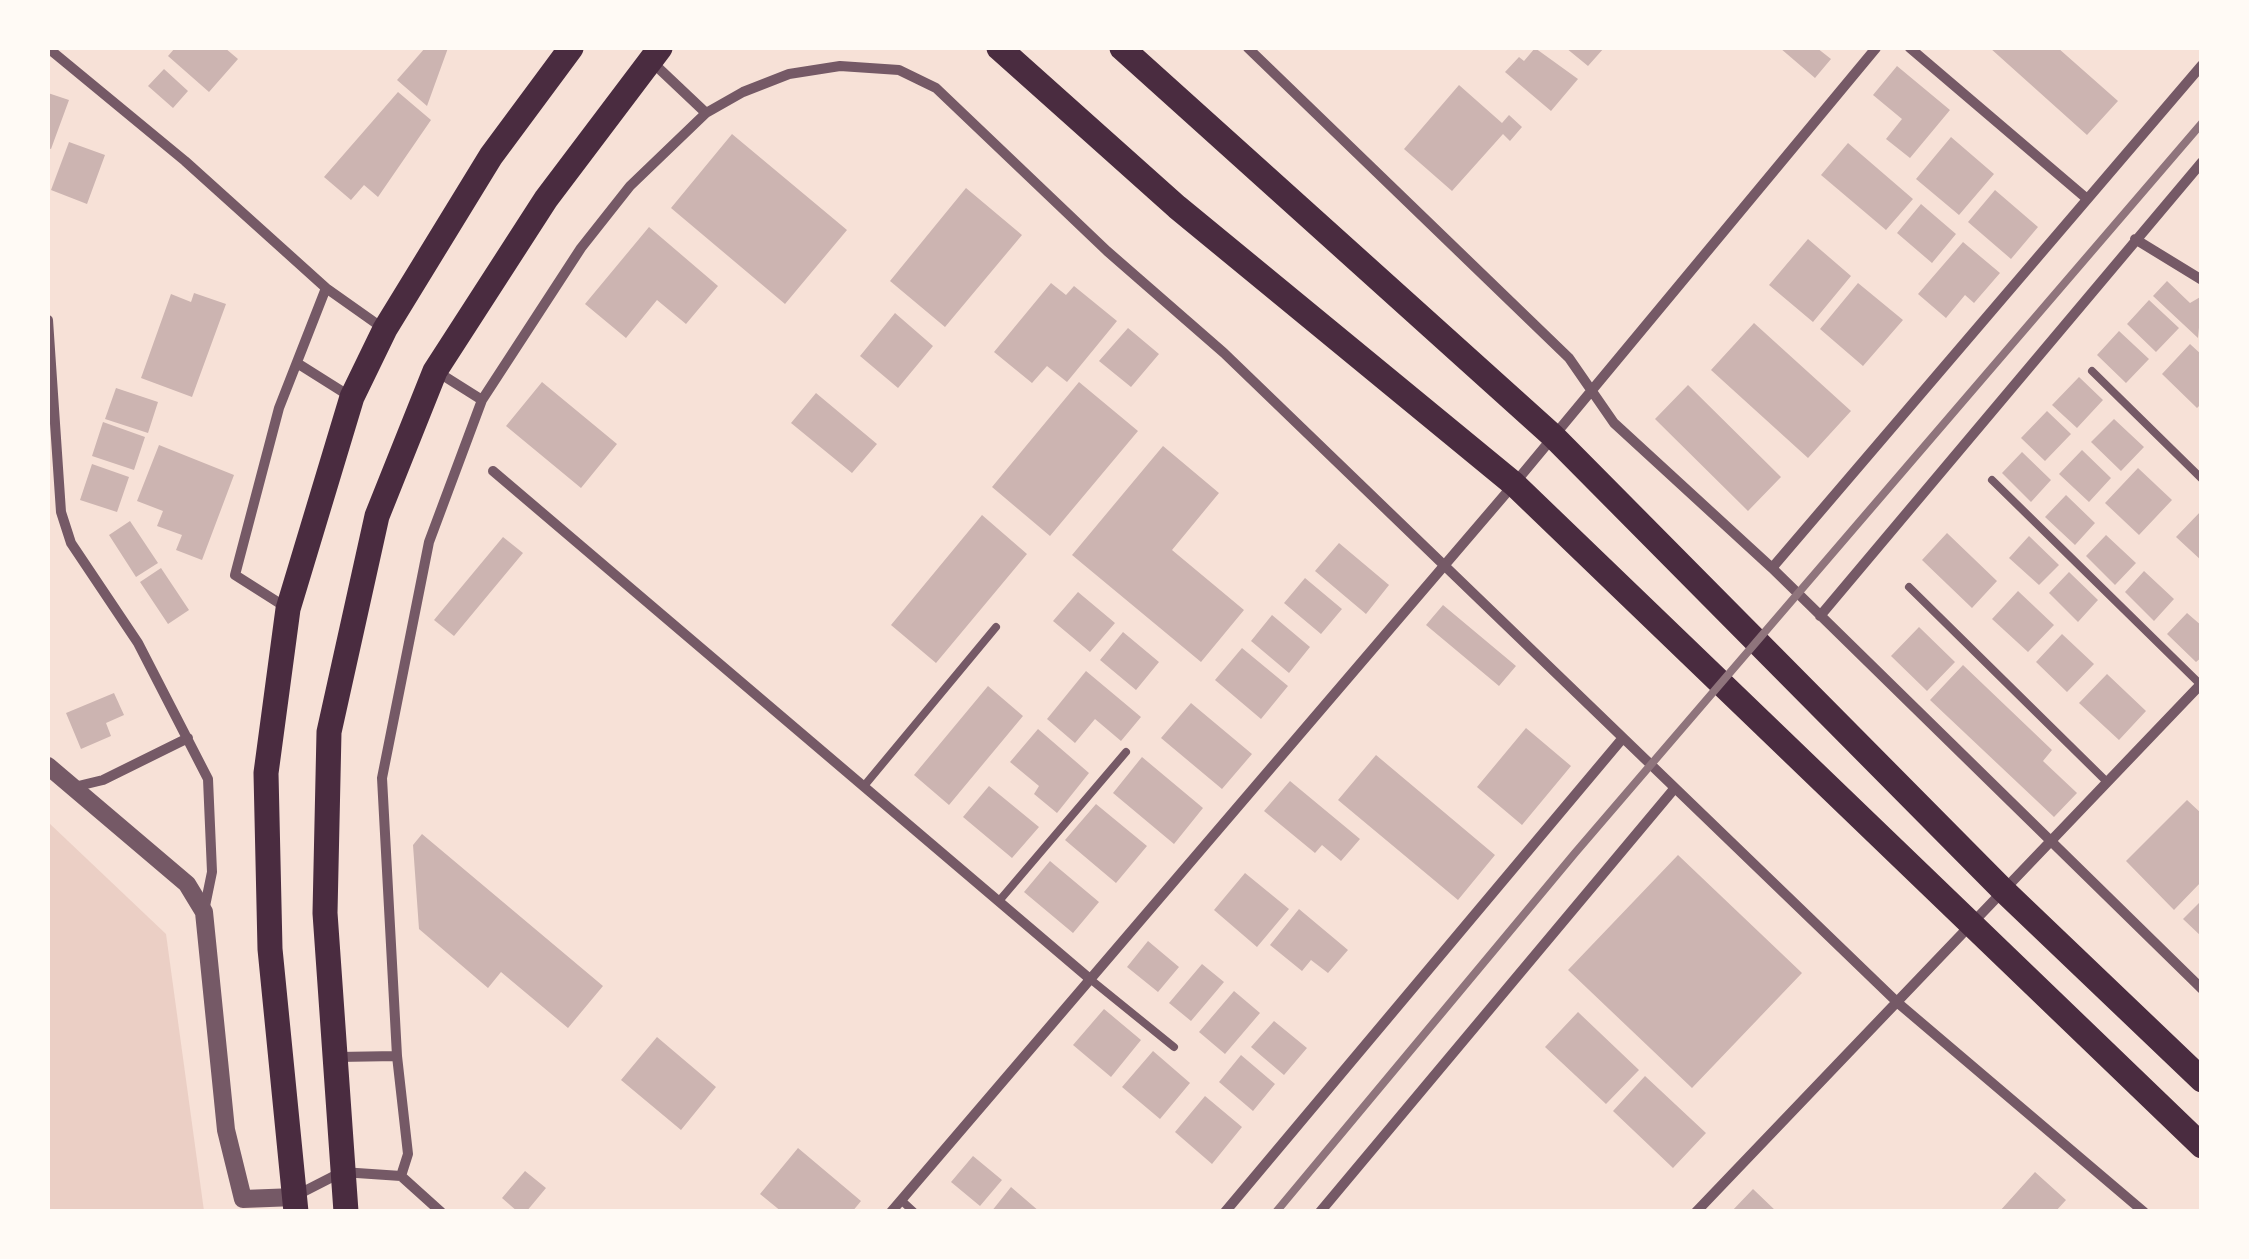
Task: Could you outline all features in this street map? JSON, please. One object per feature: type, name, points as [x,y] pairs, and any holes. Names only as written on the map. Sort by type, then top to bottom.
[{"type":"highway","points":[[295,1204],[270,949],[266,773],[288,609],[352,397],[384,329],[491,156],[571,48]]},
{"type":"highway","points":[[999,48],[1177,208],[1514,484],[2202,1146]]},
{"type":"highway","points":[[1122,48],[1553,436],[2003,890],[2202,1080]]},
{"type":"highway","points":[[346,1212],[324,913],[330,732],[378,516],[436,371],[546,199],[655,54]]},
{"type":"street","points":[[48,48],[186,162],[326,288],[384,329]]},
{"type":"street","points":[[1248,48],[1542,331],[1593,388],[1614,422],[1772,568],[2202,989]]},
{"type":"street","points":[[890,1212],[1514,484],[1876,48]]},
{"type":"street","points":[[1910,48],[2086,198]]},
{"type":"street","points":[[655,54],[706,112]]},
{"type":"street","points":[[1772,568],[2202,65]]},
{"type":"street","points":[[401,1176],[408,1154],[397,1056],[382,778],[429,542],[482,400],[581,248],[630,186],[706,112],[789,74],[840,66],[899,70],[936,88],[1108,251],[1224,352],[1442,567],[1898,1003],[2144,1212]]},
{"type":"street","points":[[1820,616],[2202,162]]},
{"type":"street","points":[[2136,239],[2202,280]]},
{"type":"street","points":[[288,609],[235,575],[279,408],[326,288]]},
{"type":"street","points":[[48,320],[61,512],[70,542],[138,643],[208,779],[212,872],[204,912],[226,1130],[243,1206],[295,1204],[342,1172],[401,1176],[441,1212]]},
{"type":"street","points":[[297,363],[352,397]]},
{"type":"street","points":[[436,371],[482,400]]},
{"type":"street","points":[[493,470],[1090,979]]},
{"type":"street","points":[[1696,1212],[2201,684]]},
{"type":"street","points":[[73,788],[102,780],[188,738]]},
{"type":"street","points":[[1226,1212],[1622,739]]},
{"type":"street","points":[[48,766],[188,884],[204,912]]},
{"type":"street","points":[[1320,1212],[1674,789]]},
{"type":"street","points":[[335,1058],[397,1056]]},
{"type":"lane","points":[[2092,371],[2202,479]]},
{"type":"lane","points":[[1992,480],[2201,684]]},
{"type":"lane","points":[[1909,587],[2106,781]]},
{"type":"lane","points":[[864,786],[996,628]]},
{"type":"lane","points":[[1000,902],[1126,752]]},
{"type":"lane","points":[[1090,979],[1174,1047]]},
{"type":"lane","points":[[901,1200],[914,1212]]},
{"type":"shaded area","points":[[48,822],[166,934],[204,1211],[48,1211]]},
{"type":"building","points":[[175,48],[225,48],[238,59],[209,92],[168,56]]},
{"type":"building","points":[[425,48],[448,48],[427,106],[397,80]]},
{"type":"building","points":[[1535,48],[1578,79],[1551,111],[1505,72],[1519,57],[1524,61]]},
{"type":"building","points":[[1566,48],[1604,48],[1588,66]]},
{"type":"building","points":[[1780,48],[1817,48],[1831,59],[1815,78]]},
{"type":"building","points":[[1990,48],[2058,48],[2118,101],[2087,135]]},
{"type":"building","points":[[1897,66],[1950,110],[1910,158],[1886,139],[1902,119],[1873,95]]},
{"type":"building","points":[[164,69],[188,91],[173,108],[148,86]]},
{"type":"building","points":[[1459,85],[1502,123],[1509,115],[1522,127],[1510,141],[1503,134],[1452,191],[1404,149]]},
{"type":"building","points":[[398,92],[431,120],[378,197],[364,185],[351,200],[324,177]]},
{"type":"building","points":[[48,93],[69,100],[51,149],[48,148]]},
{"type":"building","points":[[732,134],[847,230],[785,304],[671,208]]},
{"type":"building","points":[[1951,137],[1994,174],[1959,215],[1916,179]]},
{"type":"building","points":[[69,142],[105,155],[87,204],[51,190]]},
{"type":"building","points":[[1848,143],[1913,199],[1886,230],[1821,175]]},
{"type":"building","points":[[966,188],[1022,235],[945,327],[890,281]]},
{"type":"building","points":[[1995,190],[2038,227],[2011,259],[1968,222]]},
{"type":"building","points":[[1921,204],[1956,234],[1932,263],[1897,233]]},
{"type":"building","points":[[649,227],[718,286],[686,324],[657,300],[626,338],[585,304]]},
{"type":"building","points":[[1808,239],[1851,276],[1813,322],[1769,285]]},
{"type":"building","points":[[1963,242],[2000,273],[1974,303],[1965,295],[1946,318],[1918,294]]},
{"type":"building","points":[[2167,281],[2190,303],[2202,296],[2198,338],[2153,296]]},
{"type":"building","points":[[1051,283],[1066,295],[1074,286],[1117,321],[1067,382],[1047,366],[1032,383],[994,352]]},
{"type":"building","points":[[1858,283],[1903,320],[1863,366],[1820,329]]},
{"type":"building","points":[[194,293],[226,304],[192,397],[141,378],[171,294],[191,302]]},
{"type":"building","points":[[2149,300],[2179,328],[2156,352],[2127,324]]},
{"type":"building","points":[[895,313],[933,346],[898,388],[860,356]]},
{"type":"building","points":[[1754,323],[1851,411],[1808,458],[1711,370]]},
{"type":"building","points":[[1128,328],[1159,354],[1131,387],[1099,361]]},
{"type":"building","points":[[2119,331],[2149,359],[2126,383],[2097,355]]},
{"type":"building","points":[[2190,344],[2202,355],[2202,403],[2197,408],[2162,374]]},
{"type":"building","points":[[2079,377],[2103,400],[2077,428],[2052,405]]},
{"type":"building","points":[[542,382],[617,444],[581,488],[506,426]]},
{"type":"building","points":[[1079,382],[1138,431],[1050,536],[992,487]]},
{"type":"building","points":[[1688,385],[1781,477],[1748,511],[1655,419]]},
{"type":"building","points":[[116,388],[158,402],[148,433],[105,419]]},
{"type":"building","points":[[816,393],[877,444],[852,473],[791,423]]},
{"type":"building","points":[[2047,411],[2071,434],[2045,461],[2021,438]]},
{"type":"building","points":[[2114,419],[2144,447],[2121,471],[2091,442]]},
{"type":"building","points":[[103,422],[145,437],[134,470],[92,456]]},
{"type":"building","points":[[159,445],[234,475],[202,560],[176,550],[182,535],[157,526],[163,511],[137,501]]},
{"type":"building","points":[[1163,446],[1219,493],[1172,550],[1244,610],[1201,662],[1072,555]]},
{"type":"building","points":[[2082,450],[2111,478],[2089,502],[2059,474]]},
{"type":"building","points":[[2022,452],[2051,480],[2031,502],[2002,473]]},
{"type":"building","points":[[92,464],[129,477],[117,512],[80,500]]},
{"type":"building","points":[[2138,468],[2172,500],[2139,535],[2105,503]]},
{"type":"building","points":[[2066,495],[2095,523],[2075,545],[2045,517]]},
{"type":"building","points":[[2202,510],[2202,561],[2176,537]]},
{"type":"building","points":[[982,515],[1027,554],[936,663],[891,625]]},
{"type":"building","points":[[130,521],[158,563],[136,577],[109,535]]},
{"type":"building","points":[[1947,533],[1997,581],[1972,608],[1922,560]]},
{"type":"building","points":[[2106,535],[2136,563],[2115,585],[2086,556]]},
{"type":"building","points":[[2029,536],[2059,565],[2039,585],[2009,558]]},
{"type":"building","points":[[503,537],[523,553],[454,636],[434,620]]},
{"type":"building","points":[[1339,543],[1389,585],[1366,614],[1315,571]]},
{"type":"building","points":[[161,568],[189,610],[168,624],[140,582]]},
{"type":"building","points":[[2144,571],[2174,599],[2154,621],[2125,592]]},
{"type":"building","points":[[2069,572],[2098,600],[2078,622],[2049,593]]},
{"type":"building","points":[[1305,578],[1342,609],[1321,634],[1284,603]]},
{"type":"building","points":[[2018,591],[2054,625],[2028,652],[1992,619]]},
{"type":"building","points":[[1078,592],[1115,623],[1090,652],[1053,621]]},
{"type":"building","points":[[1443,605],[1516,666],[1499,686],[1426,625]]},
{"type":"building","points":[[2187,613],[2202,626],[2202,657],[2196,662],[2167,634]]},
{"type":"building","points":[[1272,615],[1310,647],[1289,673],[1251,641]]},
{"type":"building","points":[[1919,627],[1955,662],[1927,691],[1891,656]]},
{"type":"building","points":[[1123,632],[1159,662],[1136,690],[1100,660]]},
{"type":"building","points":[[2062,634],[2094,664],[2067,692],[2036,662]]},
{"type":"building","points":[[1242,648],[1288,686],[1261,719],[1215,680]]},
{"type":"building","points":[[1963,665],[2052,750],[2043,761],[2077,793],[2054,817],[1930,700]]},
{"type":"building","points":[[1086,671],[1141,717],[1121,741],[1095,719],[1075,743],[1047,719]]},
{"type":"building","points":[[2107,674],[2146,711],[2119,740],[2079,703]]},
{"type":"building","points":[[988,686],[1023,716],[949,805],[914,775]]},
{"type":"building","points":[[114,693],[124,715],[106,723],[111,736],[81,749],[66,713]]},
{"type":"building","points":[[1191,703],[1252,754],[1222,789],[1161,738]]},
{"type":"building","points":[[1526,728],[1571,766],[1522,825],[1477,787]]},
{"type":"building","points":[[1038,729],[1089,773],[1057,813],[1034,794],[1039,786],[1010,762]]},
{"type":"building","points":[[1376,755],[1495,855],[1458,900],[1338,800]]},
{"type":"building","points":[[1142,757],[1203,808],[1174,844],[1113,793]]},
{"type":"building","points":[[1290,781],[1360,839],[1341,861],[1322,845],[1315,853],[1264,811]]},
{"type":"building","points":[[989,786],[1039,827],[1012,858],[963,817]]},
{"type":"building","points":[[2187,800],[2202,814],[2202,881],[2174,910],[2126,861]]},
{"type":"building","points":[[1096,804],[1147,846],[1116,883],[1065,840]]},
{"type":"building","points":[[422,834],[603,986],[568,1028],[501,972],[488,988],[419,929],[413,845]]},
{"type":"building","points":[[1678,855],[1802,973],[1692,1088],[1568,970]]},
{"type":"building","points":[[1050,861],[1099,902],[1073,933],[1024,892]]},
{"type":"building","points":[[1245,873],[1289,909],[1257,947],[1214,910]]},
{"type":"building","points":[[2202,900],[2202,937],[2183,919]]},
{"type":"building","points":[[1299,909],[1348,950],[1328,973],[1311,960],[1302,971],[1270,945]]},
{"type":"building","points":[[1148,941],[1179,967],[1158,992],[1127,967]]},
{"type":"building","points":[[1202,964],[1224,982],[1191,1021],[1169,1003]]},
{"type":"building","points":[[1234,991],[1260,1013],[1225,1054],[1199,1032]]},
{"type":"building","points":[[1104,1009],[1141,1040],[1111,1077],[1073,1045]]},
{"type":"building","points":[[1578,1012],[1639,1070],[1606,1104],[1545,1047]]},
{"type":"building","points":[[1274,1021],[1307,1048],[1284,1075],[1251,1047]]},
{"type":"building","points":[[657,1037],[716,1087],[681,1130],[621,1080]]},
{"type":"building","points":[[1153,1051],[1190,1083],[1160,1119],[1122,1087]]},
{"type":"building","points":[[1241,1055],[1275,1084],[1253,1111],[1219,1082]]},
{"type":"building","points":[[1645,1076],[1706,1133],[1673,1168],[1613,1111]]},
{"type":"building","points":[[1205,1096],[1242,1127],[1212,1164],[1175,1132]]},
{"type":"building","points":[[798,1148],[861,1201],[852,1212],[782,1212],[760,1194]]},
{"type":"building","points":[[973,1156],[1002,1180],[980,1206],[951,1182]]},
{"type":"building","points":[[525,1171],[546,1188],[526,1212],[518,1212],[502,1198]]},
{"type":"building","points":[[2035,1172],[2066,1200],[2055,1212],[1999,1212]]},
{"type":"building","points":[[1011,1187],[1040,1212],[991,1212]]},
{"type":"building","points":[[1753,1189],[1777,1212],[1731,1212]]},
{"type":"railway","points":[[1276,1212],[1575,853],[2202,123]]}]
